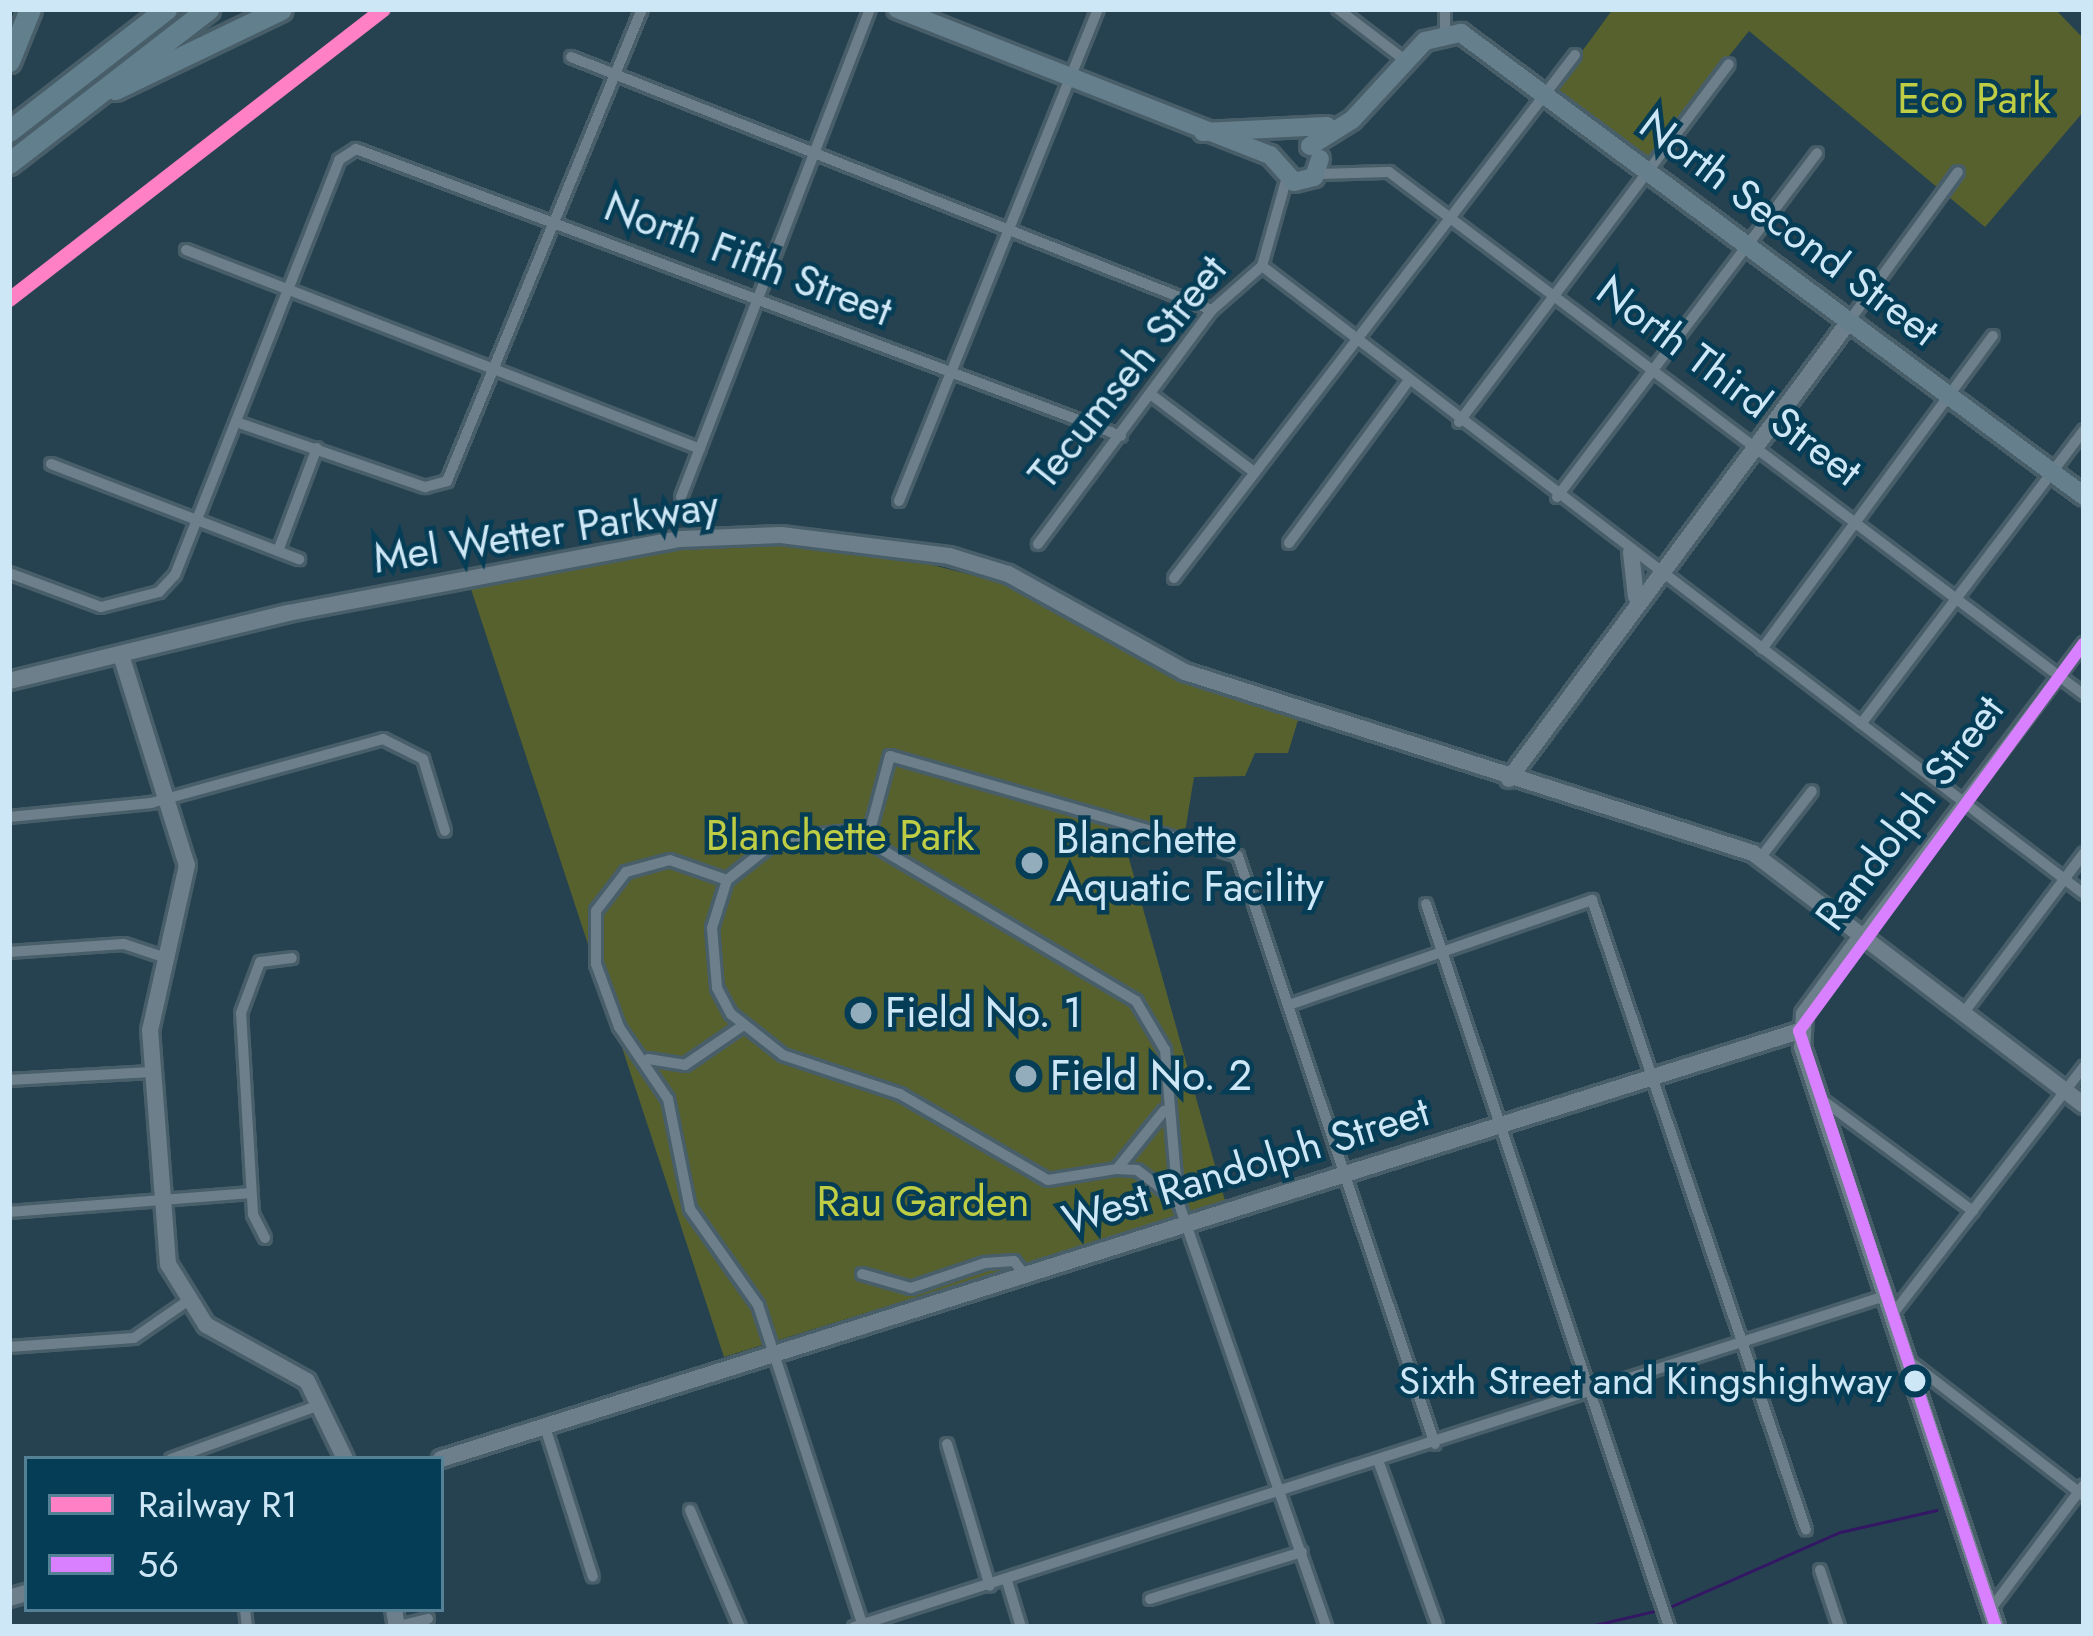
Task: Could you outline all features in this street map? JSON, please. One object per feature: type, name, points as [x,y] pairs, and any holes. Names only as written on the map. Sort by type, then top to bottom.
[{"type":"highway","points":[[9,62],[30,9]]},
{"type":"highway","points":[[9,131],[166,9]]},
{"type":"highway","points":[[9,163],[208,9]]},
{"type":"highway","points":[[92,98],[242,37],[281,9]]},
{"type":"main road","name":"North Third Street","points":[[897,9],[1285,162],[1313,153]]},
{"type":"main road","points":[[1313,153],[1382,90],[1406,61],[1444,33]]},
{"type":"main road","name":"North Second Street","points":[[1444,33],[1462,33],[1750,239],[2084,496]]},
{"type":"main road","name":"North Third Street","points":[[1202,132],[1313,153]]},
{"type":"main road","name":"North Third Street","points":[[1285,162],[1313,153]]},
{"type":"street","points":[[242,424],[437,489],[496,370],[642,9]]},
{"type":"street","points":[[681,497],[869,9]]},
{"type":"street","points":[[899,501],[1005,228],[1098,9]]},
{"type":"street","points":[[1338,9],[1406,61]]},
{"type":"street","points":[[1444,33],[1445,9]]},
{"type":"street","points":[[1174,578],[1575,55]]},
{"type":"street","points":[[571,57],[1212,310]]},
{"type":"street","points":[[1459,422],[1549,291],[1729,64]]},
{"type":"street","name":"North Fifth Street","points":[[287,290],[350,150],[1121,436]]},
{"type":"street","name":"North Third Street","points":[[1313,153],[1389,172],[2084,695]]},
{"type":"street","points":[[1558,497],[1657,373],[1750,239],[1817,153]]},
{"type":"street","name":"Tecumseh Street","points":[[1038,544],[1153,396],[1212,310],[1262,266],[1285,162]]},
{"type":"street","points":[[1958,172],[1509,779],[1761,857],[2084,1105]]},
{"type":"street","points":[[186,250],[700,449]]},
{"type":"street","points":[[1262,266],[1356,345],[2084,894]]},
{"type":"street","points":[[9,573],[101,607],[158,592],[200,521],[242,424],[287,290]]},
{"type":"street","points":[[1762,649],[1994,336]]},
{"type":"street","points":[[1289,543],[1407,383]]},
{"type":"street","points":[[1153,396],[1253,472]]},
{"type":"street","points":[[1861,724],[1959,601],[2084,430]]},
{"type":"street","points":[[278,551],[316,448]]},
{"type":"street","points":[[51,464],[299,559]]},
{"type":"street","name":"Mel Wetter Parkway","points":[[9,685],[558,569],[781,544],[892,555],[1004,583],[1194,679],[1509,779]]},
{"type":"street","points":[[1631,552],[1634,605]]},
{"type":"street","name":"Randolph Street","points":[[1799,1031],[1862,935],[2084,643]]},
{"type":"street","points":[[122,660],[188,887],[153,1002],[147,1072],[154,1198],[183,1305],[218,1334],[291,1368],[317,1401],[344,1456]]},
{"type":"street","points":[[9,817],[168,809],[391,739],[427,766],[446,831]]},
{"type":"street","points":[[868,838],[890,756],[1238,856],[1435,1444]]},
{"type":"street","points":[[1761,857],[1812,791]]},
{"type":"street","points":[[1178,1202],[1138,1170],[1117,1169],[1072,1183],[1023,1172],[920,1103],[783,1055],[742,1026],[710,961],[727,880],[803,830],[868,838],[1136,1001],[1166,1050],[1164,1111],[1184,1224],[1326,1627]]},
{"type":"street","points":[[1965,1011],[2084,853]]},
{"type":"street","points":[[727,880],[693,863],[651,862],[605,889],[593,938],[607,1004],[648,1059],[668,1099],[689,1209],[758,1305],[860,1626],[1379,1463],[1886,1296]]},
{"type":"street","points":[[1289,1005],[1592,900],[1807,1530]]},
{"type":"street","points":[[1426,904],[1669,1627]]},
{"type":"street","points":[[9,952],[124,944],[165,957]]},
{"type":"street","points":[[265,1238],[251,1193],[242,1002],[267,955],[292,958]]},
{"type":"street","points":[[648,1059],[691,1063],[742,1026]]},
{"type":"street","points":[[1799,1031],[1815,1095],[1993,1618]]},
{"type":"street","name":"West Randolph Street","points":[[444,1458],[1799,1031]]},
{"type":"street","points":[[1892,1315],[2084,1067]]},
{"type":"street","points":[[9,1080],[147,1072]]},
{"type":"street","points":[[1815,1095],[1973,1211]]},
{"type":"street","points":[[1117,1169],[1164,1111]]},
{"type":"street","points":[[9,1212],[251,1193]]},
{"type":"street","points":[[862,1274],[911,1288],[985,1263],[1014,1261],[1023,1273]]},
{"type":"street","points":[[9,1347],[134,1338],[183,1305]]},
{"type":"street","points":[[1908,1360],[2082,1492],[1993,1618]]},
{"type":"street","points":[[179,1456],[317,1401]]},
{"type":"street","points":[[545,1427],[593,1577]]},
{"type":"street","points":[[947,1444],[990,1586]]},
{"type":"street","points":[[1379,1463],[1437,1624]]},
{"type":"street","points":[[690,1510],[740,1627]]},
{"type":"street","points":[[1150,1599],[1302,1552]]},
{"type":"street","points":[[1820,1570],[1838,1627]]},
{"type":"street","points":[[1007,1581],[1022,1627]]},
{"type":"street","points":[[396,1627],[428,1619]]},
{"type":"green space","name":"Eco Park","points":[[1613,9],[2055,9],[2084,39],[2084,111],[1985,227],[1749,31],[1646,160],[1553,91]]},
{"type":"green space","name":"Blanchette Park","points":[[781,544],[892,555],[1004,583],[1182,680],[1298,720],[1288,753],[1255,753],[1245,776],[1194,777],[1184,838],[1119,823],[1225,1201],[724,1357],[470,586],[681,548]]},
{"type":"waterway","points":[[1672,1606],[1840,1532],[1937,1510]]},
{"type":"waterway","points":[[1586,1627],[1655,1611]]},
{"type":"rail line","name":"R1","points":[[9,299],[383,9]]},
{"type":"transit line","name":"56","points":[[1996,1627],[1799,1031],[2084,643]]},
{"type":"place","name":"Blanchette Aquatic Facility","points":[[1032,863]]},
{"type":"place","name":"Field No. 1","points":[[861,1013]]},
{"type":"place","name":"Field No. 2","points":[[1026,1076]]},
{"type":"place","name":"Sixth Street and Kingshighway","points":[[1915,1381]]},
{"type":"park label","name":"Rau Garden","points":[[923,1202]]}]
